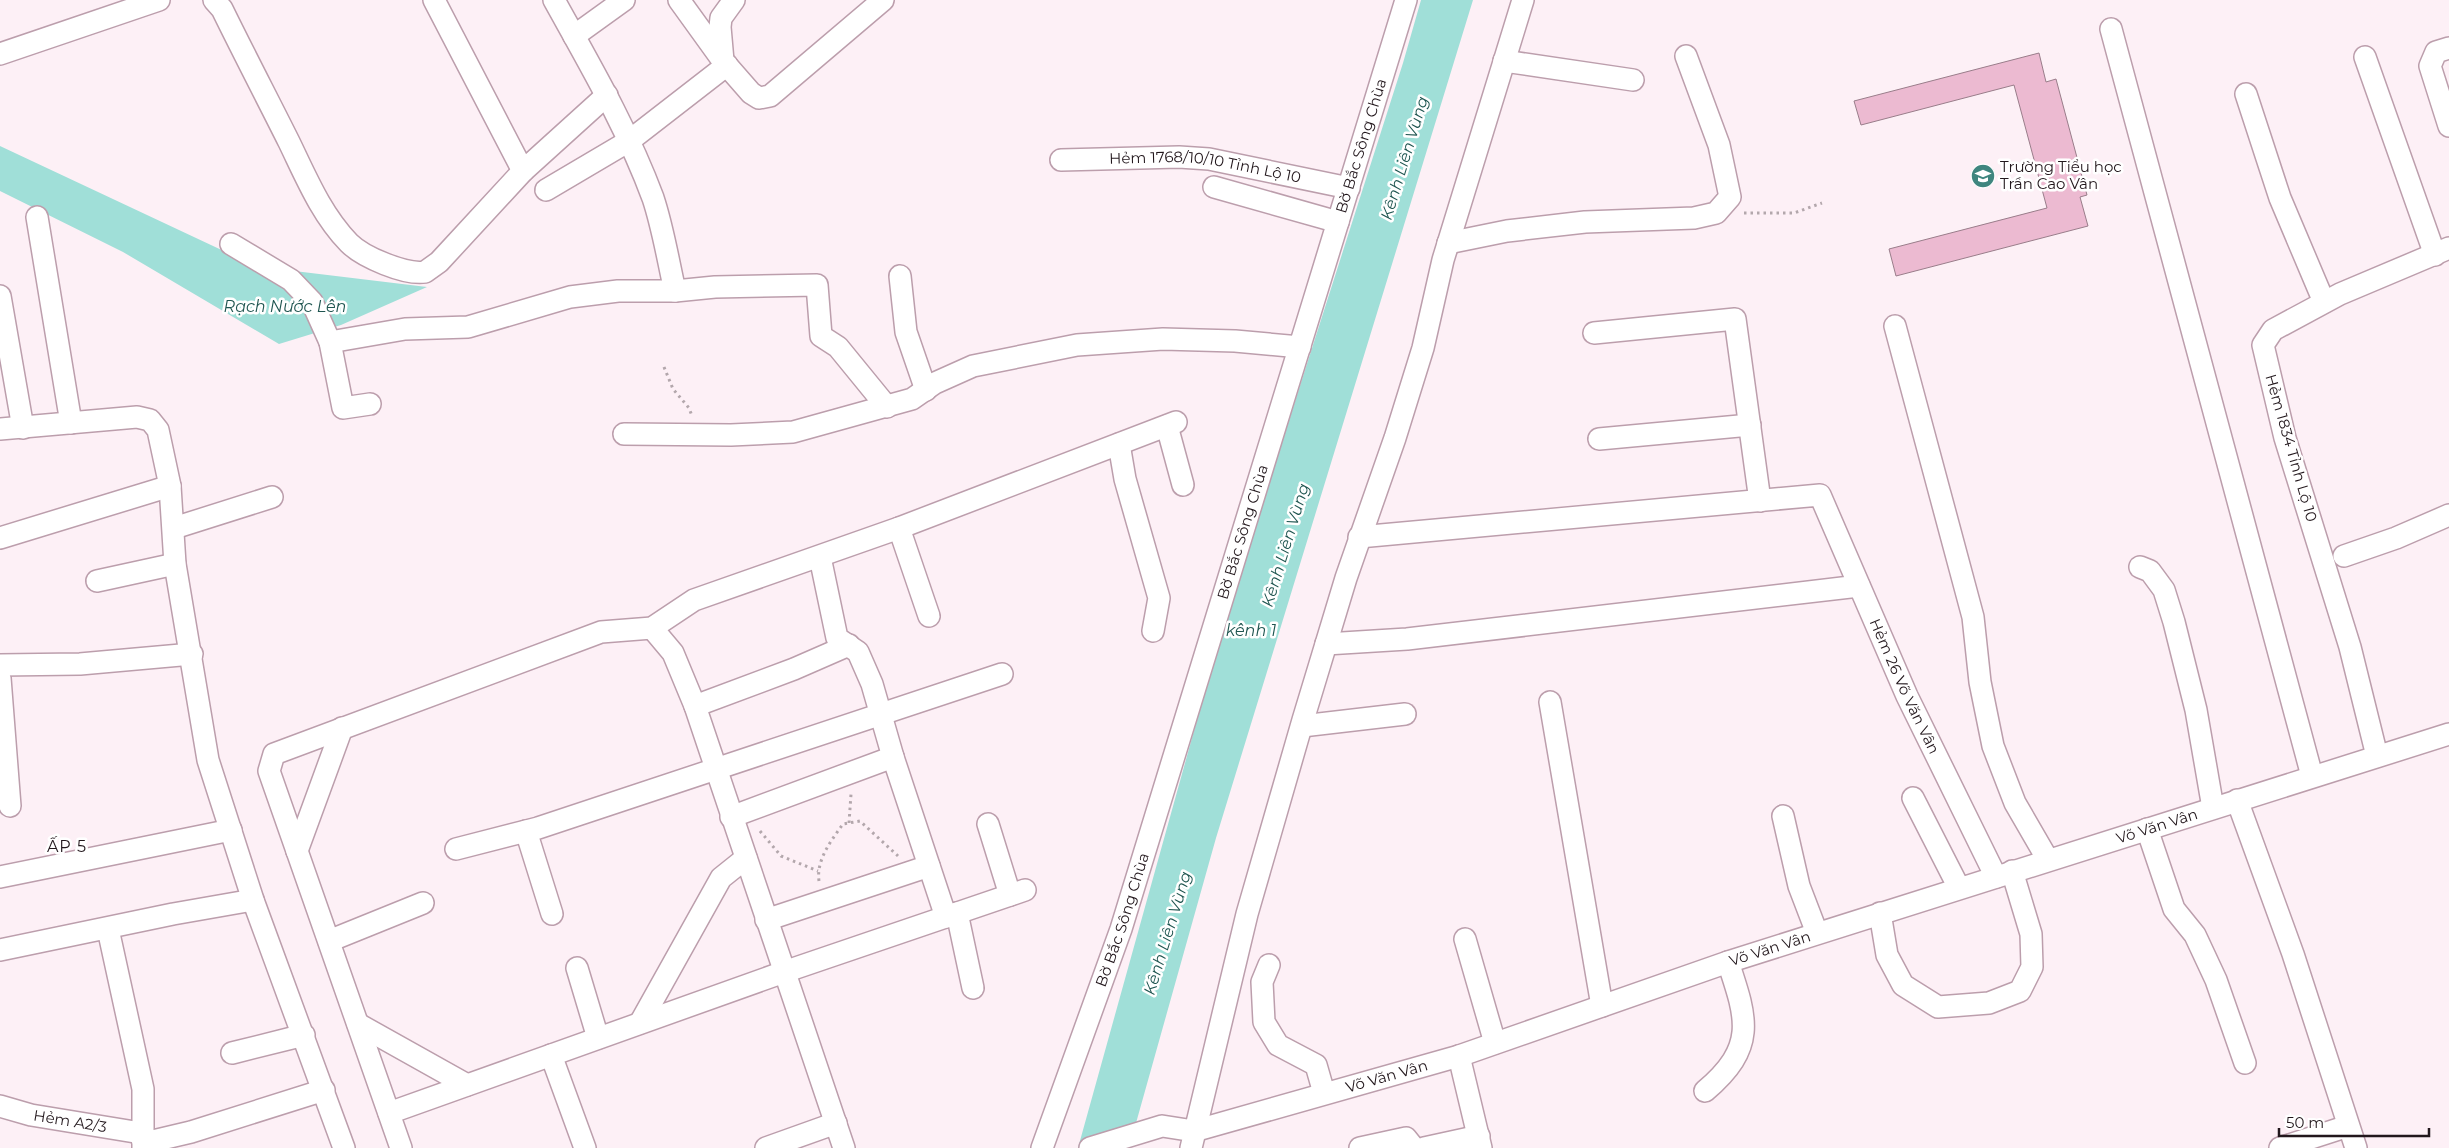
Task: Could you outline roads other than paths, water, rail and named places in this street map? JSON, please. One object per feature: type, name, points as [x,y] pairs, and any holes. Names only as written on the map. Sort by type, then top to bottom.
[{"type":"street","points":[[0,54],[159,0]]},
{"type":"street","points":[[214,0],[222,10],[318,201],[341,234],[365,255],[394,266],[425,272],[439,262],[523,171],[607,95]]},
{"type":"street","points":[[434,0],[523,171]]},
{"type":"street","points":[[554,0],[607,95],[629,141],[659,217],[675,291]]},
{"type":"street","points":[[574,36],[624,0]]},
{"type":"street","points":[[679,0],[725,63],[751,93],[759,98],[770,96],[883,0]]},
{"type":"street","points":[[725,63],[720,27],[721,18],[734,0]]},
{"type":"street","name":"Bờ Bắc Sông Chùa","points":[[1042,1148],[1121,929],[1406,0]]},
{"type":"street","points":[[1173,1148],[1192,1139],[1247,914],[1326,644],[1420,357],[1448,243],[1523,0]]},
{"type":"street","points":[[2111,29],[2312,776]]},
{"type":"street","points":[[2449,48],[2436,52],[2430,66],[2449,126]]},
{"type":"street","points":[[1448,243],[1507,231],[1585,222],[1694,218],[1716,213],[1730,197],[1719,145],[1686,56]]},
{"type":"street","points":[[2365,57],[2442,251]]},
{"type":"street","points":[[1504,61],[1633,80]]},
{"type":"street","points":[[546,190],[629,141],[725,63]]},
{"type":"street","points":[[2246,94],[2280,198],[2324,302]]},
{"type":"street","name":"Hẻm 1768/10/10 Tỉnh Lộ 10","points":[[1061,160],[1179,157],[1209,159],[1348,188]]},
{"type":"street","points":[[1214,187],[1338,222]]},
{"type":"street","points":[[37,217],[72,423]]},
{"type":"street","points":[[231,244],[291,280],[312,302],[330,342],[343,408],[370,404]]},
{"type":"street","name":"Hẻm 1834 Tỉnh Lộ 10","points":[[2377,756],[2350,647],[2285,438],[2263,345],[2273,330],[2324,302],[2442,251]]},
{"type":"street","points":[[900,276],[906,332],[926,390]]},
{"type":"street","points":[[330,342],[405,329],[468,327],[570,297],[618,291],[675,291],[715,286],[817,285],[821,336],[838,347],[887,407]]},
{"type":"street","points":[[0,296],[23,428]]},
{"type":"street","points":[[1360,537],[1760,502],[1735,319],[1594,333]]},
{"type":"street","points":[[1895,326],[1973,617],[1980,682],[1993,746],[2015,803],[2048,860]]},
{"type":"street","points":[[624,434],[731,435],[793,432],[912,399],[935,383],[973,366],[1077,345],[1163,339],[1235,341],[1300,347]]},
{"type":"street","points":[[0,429],[137,417],[150,420],[158,430],[170,486],[175,564],[192,654],[208,760],[253,900],[304,1034],[344,1148]]},
{"type":"street","points":[[401,1148],[269,771],[274,754],[601,632],[652,628],[694,600],[899,528],[1172,424],[1182,485]]},
{"type":"street","points":[[1599,439],[1750,425]]},
{"type":"street","points":[[1119,444],[1125,479],[1159,598],[1153,631]]},
{"type":"street","points":[[0,538],[170,486]]},
{"type":"street","name":"Hẻm 26 Võ Văn Vân","points":[[1760,502],[1820,495],[1907,696],[2004,874]]},
{"type":"street","points":[[174,528],[272,497]]},
{"type":"street","points":[[2344,556],[2396,538],[2449,515]]},
{"type":"street","points":[[899,528],[929,616]]},
{"type":"street","points":[[820,557],[837,638],[858,652],[872,684],[893,757],[920,869],[952,915],[974,988]]},
{"type":"street","points":[[97,581],[175,564]]},
{"type":"street","points":[[2140,567],[2150,571],[2164,590],[2174,622],[2196,710],[2213,808]]},
{"type":"street","points":[[1326,644],[1408,639],[1859,586]]},
{"type":"street","points":[[652,628],[673,652],[695,706],[844,1148]]},
{"type":"street","points":[[695,706],[794,669],[849,645]]},
{"type":"street","points":[[0,664],[80,664],[192,654]]},
{"type":"street","points":[[456,850],[526,831],[716,770],[880,716],[948,690],[1002,674]]},
{"type":"street","points":[[0,678],[10,806]]},
{"type":"street","points":[[1550,702],[1602,1006]]},
{"type":"street","points":[[1302,726],[1405,714]]},
{"type":"street","points":[[297,851],[342,728]]},
{"type":"street","name":"Võ Văn Vân","points":[[1090,1148],[1162,1126],[1192,1139],[1324,1093],[1459,1056],[1817,933],[2449,734]]},
{"type":"street","points":[[731,817],[893,757]]},
{"type":"street","points":[[1913,798],[1959,888]]},
{"type":"street","points":[[2237,800],[2293,954],[2356,1148]]},
{"type":"street","points":[[1783,816],[1799,886],[1817,933]]},
{"type":"street","points":[[389,1113],[784,972],[1018,892],[988,824]]},
{"type":"street","points":[[2147,829],[2174,909],[2195,935],[2216,980],[2245,1063]]},
{"type":"street","points":[[0,877],[231,830]]},
{"type":"street","points":[[526,831],[552,914]]},
{"type":"street","points":[[640,1023],[721,878],[746,858]]},
{"type":"street","points":[[766,920],[920,869]]},
{"type":"street","points":[[1880,913],[1887,955],[1903,984],[1938,1007],[1989,1004],[2020,991],[2032,967],[2031,934],[2004,874]]},
{"type":"street","points":[[0,950],[174,914],[253,900]]},
{"type":"street","points":[[329,941],[423,903]]},
{"type":"street","points":[[108,929],[143,1089],[142,1140]]},
{"type":"street","points":[[1465,939],[1496,1043]]},
{"type":"street","points":[[1705,1090],[1728,1071],[1744,1029],[1742,1006],[1728,962]]},
{"type":"street","points":[[1269,965],[1262,982],[1264,1022],[1278,1045],[1316,1065],[1324,1093]]},
{"type":"street","points":[[576,968],[598,1038]]},
{"type":"street","points":[[358,1024],[467,1085]]},
{"type":"street","points":[[232,1053],[304,1034]]},
{"type":"street","points":[[551,1055],[585,1148]]},
{"type":"street","points":[[1424,1148],[1480,1142],[1459,1056]]},
{"type":"street","name":"Hẻm A2/3","points":[[0,1106],[31,1115],[142,1140],[154,1141],[191,1132],[324,1090]]},
{"type":"street","points":[[766,1148],[836,1123]]},
{"type":"street","points":[[2280,1148],[2348,1126]]},
{"type":"street","points":[[1360,1148],[1406,1138],[1414,1148]]},
{"type":"water","name":"kênh 1","points":[[1421,0],[1473,0],[1216,838],[1129,1148],[1078,1148],[1222,630],[1403,63]]},
{"type":"water","name":"Rạch Nước Lên","points":[[0,146],[228,253],[286,270],[427,287],[341,325],[279,344],[123,252],[0,191]]},
{"type":"place","name":"Trường Tiểu học Trần Cao Vân","points":[[1983,176]]},
{"type":"district","name":"ẤP 5","points":[[67,846]]},
{"type":"water label","name":"Kênh Liên Vùng","points":[[1404,158]]},
{"type":"water label","name":"Kênh Liên Vùng","points":[[1285,545]]},
{"type":"water label","name":"Kênh Liên Vùng","points":[[1167,933]]}]
